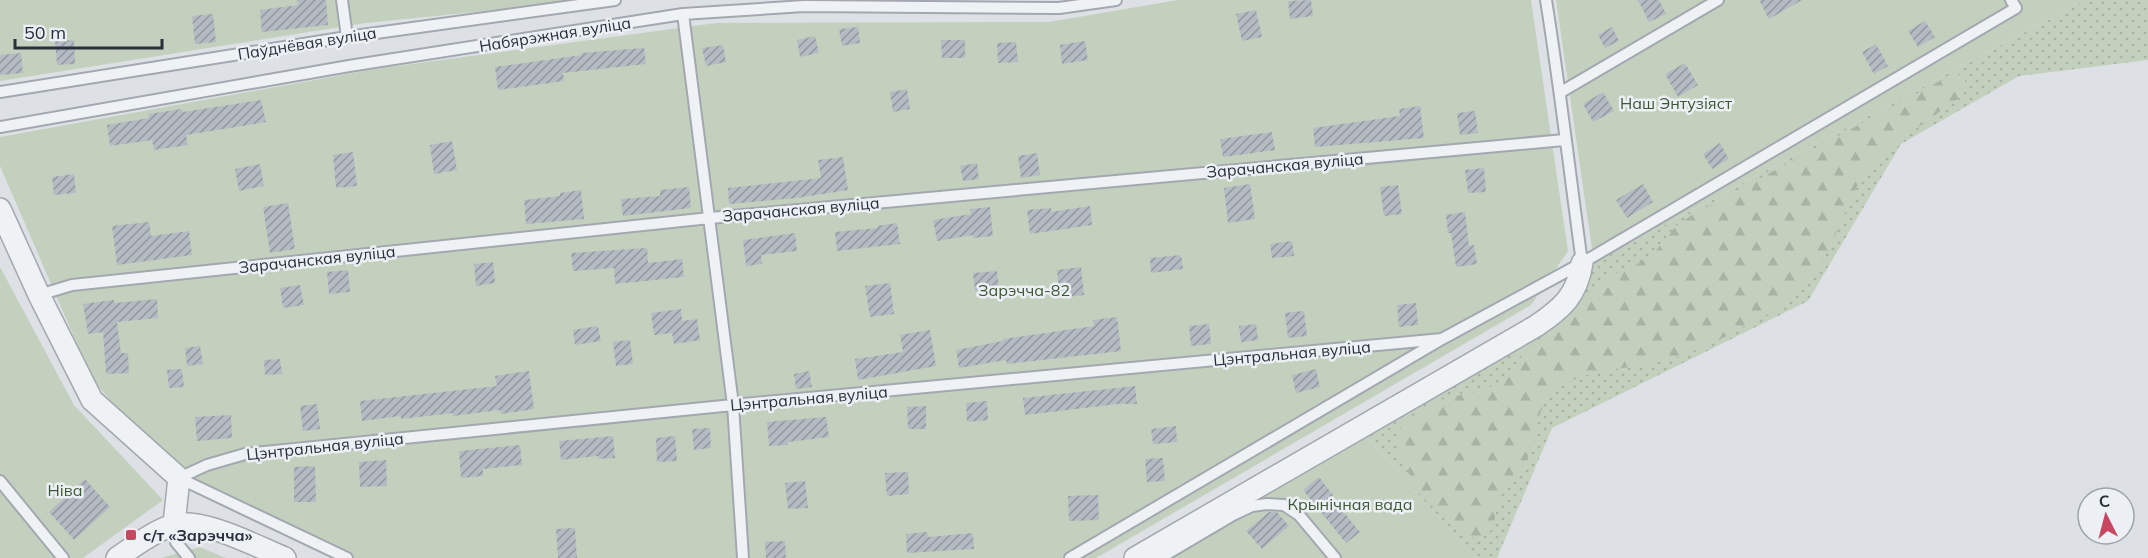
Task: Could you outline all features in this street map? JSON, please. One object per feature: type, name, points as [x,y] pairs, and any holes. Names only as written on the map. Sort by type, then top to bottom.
[{"type":"street","points":[[0,209],[39,295],[92,400],[179,478],[174,524]]},
{"type":"street","points":[[1135,558],[1536,326],[1557,312],[1572,295],[1580,277],[1582,263]]},
{"type":"street","points":[[117,558],[136,544],[174,524],[203,525],[285,558]]},
{"type":"lane","points":[[342,0],[347,37]]},
{"type":"lane","name":"Паўднёвая вуліца","points":[[0,92],[347,37],[615,0]]},
{"type":"lane","name":"Набярэжная вуліца","points":[[0,127],[349,66],[683,14],[804,6],[1059,8],[1116,0]]},
{"type":"lane","points":[[1546,0],[1561,92],[1564,140],[1582,263]]},
{"type":"lane","points":[[1561,92],[1718,0]]},
{"type":"lane","points":[[1070,558],[1442,339],[1582,263],[2016,8],[2011,0]]},
{"type":"lane","points":[[683,14],[711,218],[733,405],[743,558]]},
{"type":"lane","name":"Зарачанская вуліца","points":[[39,295],[72,285],[711,218],[1564,140]]},
{"type":"lane","name":"Цэнтральная вуліца","points":[[179,478],[207,465],[245,454],[733,405],[1442,339]]},
{"type":"lane","points":[[179,478],[347,558]]},
{"type":"lane","points":[[0,481],[63,558]]},
{"type":"lane","points":[[1160,558],[1233,515],[1252,506],[1267,504],[1284,505],[1299,514],[1335,558]]},
{"type":"lane","points":[[174,524],[176,542],[189,558]]},
{"type":"green space","points":[[0,0],[593,0],[366,23],[0,81]]},
{"type":"green space","name":"Зарэчча-82","points":[[1178,0],[1531,0],[1568,251],[1531,305],[1096,558],[338,558],[216,499],[143,436],[93,381],[0,166],[0,137],[375,69],[716,23],[1049,22]]},
{"type":"green space","name":"Наш Энтузіяст","points":[[1556,0],[2085,0],[1594,263]]},
{"type":"green space","points":[[2085,0],[2148,0],[2148,60],[2019,76],[1901,144],[1808,301],[1552,428],[1497,558],[1476,558],[1364,434],[1568,315],[1585,291],[1594,263]]},
{"type":"green space","points":[[1953,74],[1958,74],[1965,80],[1966,90],[1963,95],[1899,141],[1867,172],[1857,186],[1829,249],[1816,271],[1805,286],[1780,308],[1717,341],[1678,357],[1662,362],[1590,374],[1558,389],[1542,407],[1528,457],[1502,489],[1494,524],[1485,536],[1476,538],[1464,536],[1421,490],[1403,462],[1399,448],[1399,435],[1404,423],[1416,412],[1435,402],[1485,389],[1501,382],[1510,374],[1529,347],[1572,316],[1598,283],[1606,277],[1636,265],[1654,253],[1676,226],[1692,215]]},
{"type":"green space","name":"Ніва","points":[[0,267],[74,405],[163,500],[83,558],[0,558]]},
{"type":"green space","name":"Крынічная вада","points":[[1364,434],[1476,558],[1147,558]]},
{"type":"green space","points":[[200,547],[226,558],[161,558]]},
{"type":"building","points":[[297,0],[326,0],[328,25],[262,32],[260,10],[298,5]]},
{"type":"building","points":[[1311,0],[1313,16],[1290,19],[1288,1]]},
{"type":"building","points":[[1638,0],[1659,0],[1666,14],[1649,22]]},
{"type":"building","points":[[1759,0],[1802,0],[1769,19]]},
{"type":"building","points":[[1256,10],[1262,37],[1242,41],[1236,14]]},
{"type":"building","points":[[213,14],[216,42],[195,44],[192,16]]},
{"type":"building","points":[[1925,21],[1935,37],[1918,47],[1908,31]]},
{"type":"building","points":[[858,27],[860,43],[842,46],[839,29]]},
{"type":"building","points":[[1612,27],[1619,41],[1605,48],[1598,35]]},
{"type":"building","points":[[815,36],[819,53],[800,57],[797,40]]},
{"type":"building","points":[[74,40],[75,64],[57,65],[55,41]]},
{"type":"building","points":[[941,40],[965,40],[965,58],[942,58]]},
{"type":"building","points":[[1085,41],[1088,60],[1062,64],[1060,45]]},
{"type":"building","points":[[1016,42],[1018,62],[998,63],[997,43]]},
{"type":"building","points":[[1876,44],[1888,66],[1874,74],[1862,52]]},
{"type":"building","points":[[723,45],[726,62],[706,66],[702,48]]},
{"type":"building","points":[[644,48],[646,64],[563,73],[564,81],[498,90],[495,67],[582,55],[581,53]]},
{"type":"building","points":[[21,53],[23,73],[0,75],[0,55]]},
{"type":"building","points":[[1685,63],[1698,85],[1678,97],[1665,74]]},
{"type":"building","points":[[907,89],[910,109],[893,112],[890,92]]},
{"type":"building","points":[[1603,92],[1614,111],[1593,122],[1583,104]]},
{"type":"building","points":[[261,100],[266,122],[186,135],[188,145],[154,150],[152,140],[110,146],[107,125],[149,118],[148,114],[182,109],[183,112]]},
{"type":"building","points":[[1420,106],[1424,138],[1315,147],[1313,128],[1400,116],[1399,109]]},
{"type":"building","points":[[1475,111],[1478,133],[1460,135],[1457,113]]},
{"type":"building","points":[[1272,132],[1275,150],[1223,157],[1220,139]]},
{"type":"building","points":[[452,141],[457,170],[434,174],[430,145]]},
{"type":"building","points":[[1720,143],[1729,159],[1712,169],[1703,154]]},
{"type":"building","points":[[353,152],[357,186],[336,188],[333,155]]},
{"type":"building","points":[[1037,153],[1040,175],[1021,178],[1018,156]]},
{"type":"building","points":[[843,157],[848,190],[797,198],[729,204],[728,188],[821,178],[818,160]]},
{"type":"building","points":[[977,163],[979,179],[963,181],[960,166]]},
{"type":"building","points":[[260,164],[264,186],[239,191],[235,169]]},
{"type":"building","points":[[1484,168],[1486,192],[1468,193],[1465,170]]},
{"type":"building","points":[[74,174],[76,193],[54,195],[52,177]]},
{"type":"building","points":[[1250,184],[1255,219],[1228,223],[1224,188]]},
{"type":"building","points":[[1643,184],[1653,202],[1627,218],[1616,200]]},
{"type":"building","points":[[1398,185],[1402,214],[1384,216],[1380,187]]},
{"type":"building","points":[[689,187],[691,208],[623,216],[621,199],[660,196],[660,190]]},
{"type":"building","points":[[581,190],[584,219],[526,224],[524,200],[560,196],[560,193]]},
{"type":"building","points":[[288,203],[295,249],[270,253],[263,207]]},
{"type":"building","points":[[1090,206],[1092,225],[1030,234],[1027,210],[1051,208],[1051,212]]},
{"type":"building","points":[[990,207],[993,236],[973,238],[973,235],[937,241],[933,220],[971,214],[970,209]]},
{"type":"building","points":[[1465,212],[1469,246],[1474,245],[1477,264],[1456,267],[1446,215]]},
{"type":"building","points":[[149,222],[151,236],[189,231],[192,255],[117,265],[112,226]]},
{"type":"building","points":[[897,223],[900,244],[837,251],[835,232],[878,228],[877,226]]},
{"type":"building","points":[[795,233],[797,251],[761,255],[762,264],[746,266],[743,240]]},
{"type":"building","points":[[1292,241],[1294,256],[1272,258],[1270,244]]},
{"type":"building","points":[[647,248],[648,263],[682,259],[684,277],[615,284],[614,268],[573,271],[571,253]]},
{"type":"building","points":[[1181,255],[1183,269],[1151,273],[1150,258]]},
{"type":"building","points":[[493,262],[495,283],[476,286],[474,264]]},
{"type":"building","points":[[1081,267],[1084,295],[1060,298],[1057,270]]},
{"type":"building","points":[[348,270],[350,292],[329,294],[327,272]]},
{"type":"building","points":[[997,271],[999,288],[975,291],[973,273]]},
{"type":"building","points":[[890,283],[894,314],[870,317],[865,286]]},
{"type":"building","points":[[300,285],[304,305],[283,308],[280,288]]},
{"type":"building","points":[[157,299],[158,318],[117,322],[121,353],[128,353],[129,373],[106,374],[103,332],[88,334],[83,304],[114,300],[114,303]]},
{"type":"building","points":[[1416,303],[1418,325],[1399,327],[1397,305]]},
{"type":"building","points":[[681,309],[682,321],[697,319],[700,340],[674,344],[672,333],[654,335],[651,313]]},
{"type":"building","points":[[1304,311],[1307,336],[1288,338],[1285,313]]},
{"type":"building","points":[[1117,317],[1121,351],[1007,364],[1006,360],[959,368],[956,350],[1003,341],[1003,339],[1094,326],[1093,320]]},
{"type":"building","points":[[1209,324],[1211,344],[1191,346],[1189,326]]},
{"type":"building","points":[[1256,324],[1258,340],[1241,342],[1239,326]]},
{"type":"building","points":[[598,326],[601,341],[575,345],[573,330]]},
{"type":"building","points":[[930,330],[936,366],[858,380],[855,359],[903,352],[900,335]]},
{"type":"building","points":[[630,340],[633,364],[616,366],[613,342]]},
{"type":"building","points":[[200,346],[203,364],[187,366],[185,348]]},
{"type":"building","points":[[280,359],[282,374],[265,375],[264,360]]},
{"type":"building","points":[[182,369],[184,387],[169,388],[167,370]]},
{"type":"building","points":[[1316,369],[1320,387],[1296,393],[1292,375]]},
{"type":"building","points":[[529,371],[534,409],[501,414],[500,410],[453,416],[453,413],[362,421],[360,401],[497,386],[495,376]]},
{"type":"building","points":[[809,371],[812,387],[796,389],[794,374]]},
{"type":"building","points":[[1135,386],[1137,404],[1118,404],[1025,415],[1023,398]]},
{"type":"building","points":[[987,401],[988,420],[967,422],[966,403]]},
{"type":"building","points":[[317,404],[320,429],[303,431],[300,406]]},
{"type":"building","points":[[926,406],[926,429],[908,429],[907,407]]},
{"type":"building","points":[[231,415],[232,438],[197,441],[195,417]]},
{"type":"building","points":[[826,417],[829,437],[788,442],[788,445],[769,446],[767,422]]},
{"type":"building","points":[[1176,426],[1177,442],[1153,444],[1151,429]]},
{"type":"building","points":[[710,428],[711,448],[694,450],[692,429]]},
{"type":"building","points":[[613,436],[615,458],[598,459],[598,456],[561,460],[559,441]]},
{"type":"building","points":[[675,436],[677,461],[657,462],[656,438]]},
{"type":"building","points":[[520,445],[522,465],[483,469],[483,476],[461,478],[459,451]]},
{"type":"building","points":[[1163,458],[1165,481],[1147,482],[1145,459]]},
{"type":"building","points":[[386,460],[387,486],[360,487],[359,462]]},
{"type":"building","points":[[315,466],[316,502],[294,502],[294,467]]},
{"type":"building","points":[[908,472],[909,494],[887,496],[885,473]]},
{"type":"building","points":[[1319,477],[1333,495],[1331,497],[1360,532],[1346,543],[1303,490]]},
{"type":"building","points":[[85,479],[110,507],[74,540],[49,512]]},
{"type":"building","points":[[805,481],[808,508],[788,509],[785,483]]},
{"type":"building","points":[[1098,495],[1099,520],[1069,521],[1068,496]]},
{"type":"building","points":[[1269,512],[1277,512],[1289,526],[1262,549],[1246,531]]},
{"type":"building","points":[[575,528],[577,558],[558,558],[556,529]]},
{"type":"building","points":[[927,532],[928,537],[973,533],[974,549],[907,553],[906,534]]},
{"type":"building","points":[[785,541],[786,558],[766,558],[765,542]]},
{"type":"place","name":"с/т «Зарэчча»","points":[[131,535]]}]
